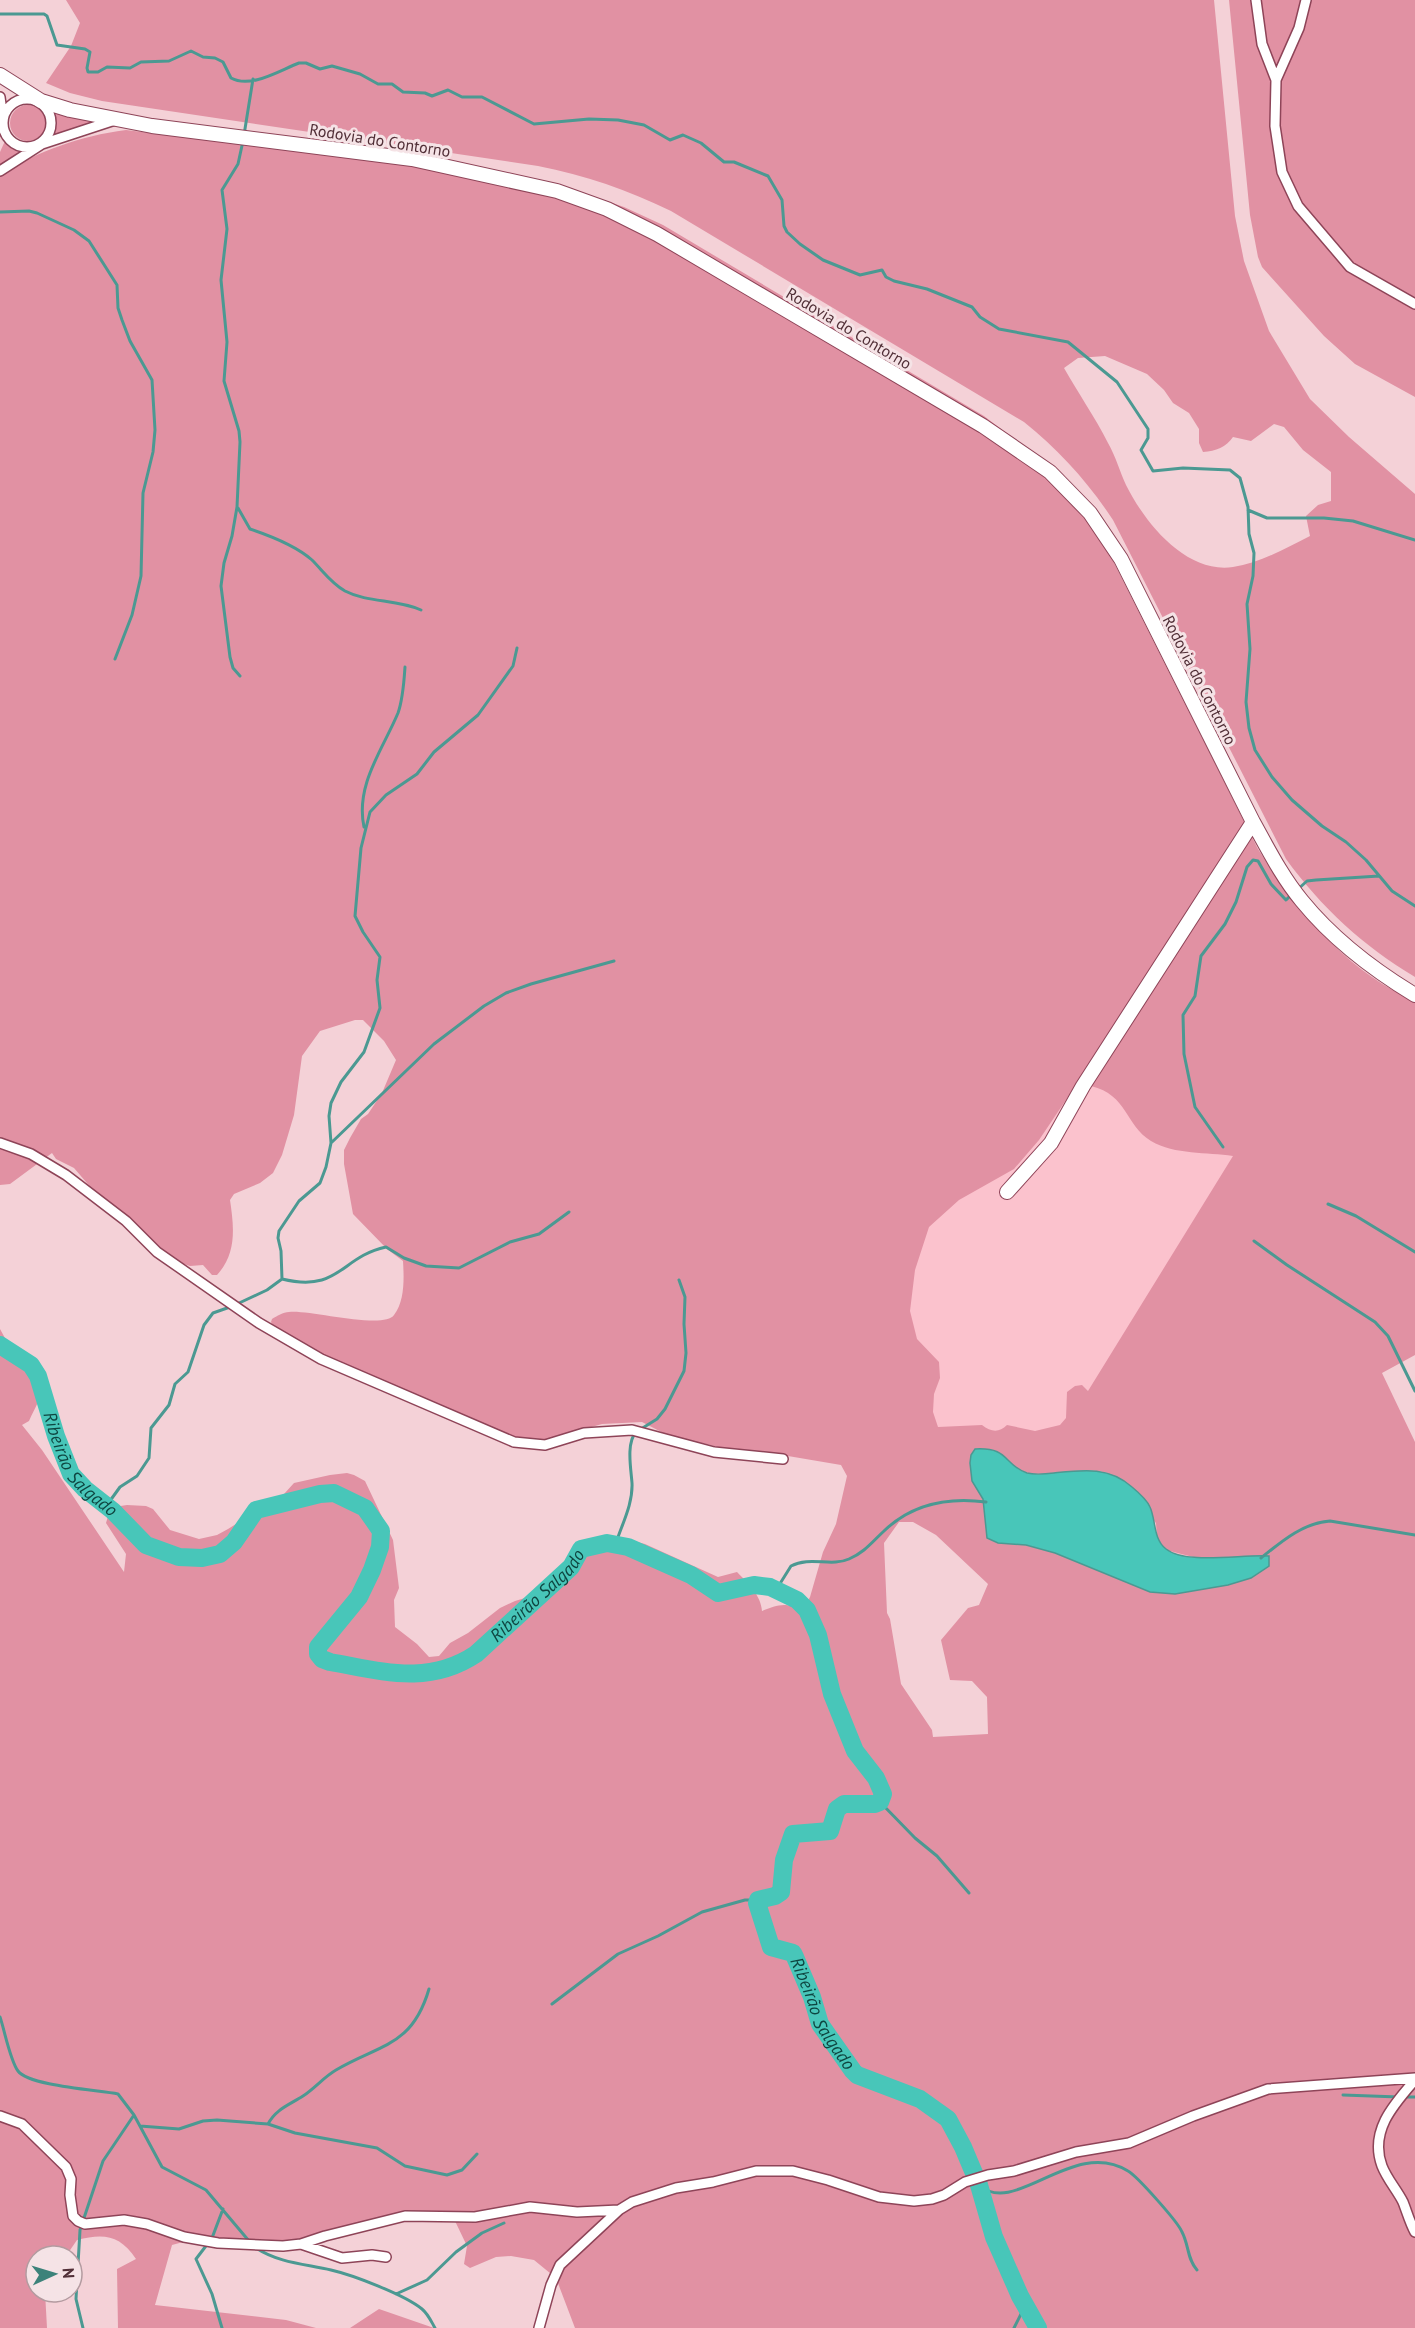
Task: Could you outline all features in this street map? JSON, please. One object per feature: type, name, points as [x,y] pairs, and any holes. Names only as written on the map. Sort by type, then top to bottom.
[{"type":"main road","name":"Rodovia do Contorno","points":[[0,75],[42,101],[70,110],[152,126],[412,159],[557,191],[607,209],[657,234],[983,426],[1050,472],[1090,513],[1121,559],[1253,822],[1276,863],[1302,900],[1344,945],[1385,977],[1415,994]]},
{"type":"main road","points":[[1007,1192],[1051,1143],[1083,1086],[1253,822]]},
{"type":"street","points":[[1256,0],[1262,44],[1276,80],[1275,126],[1282,172],[1298,206],[1350,267],[1415,304]]},
{"type":"street","points":[[1276,80],[1299,28],[1306,0]]},
{"type":"street","points":[[0,98],[6,136],[18,146],[42,144],[118,119]]},
{"type":"street","points":[[0,137],[8,108],[19,100],[42,101],[51,123],[46,140],[0,171]]},
{"type":"street","points":[[0,1143],[32,1154],[66,1175],[126,1221],[158,1252],[260,1323],[321,1359],[514,1442],[545,1445],[584,1433],[632,1430],[714,1452],[783,1459]]},
{"type":"street","points":[[539,2328],[551,2285],[560,2265],[619,2210],[650,2196],[676,2188],[713,2182],[756,2171],[793,2171],[879,2197],[906,2200],[932,2199],[944,2195],[965,2182],[988,2175],[1014,2171],[1086,2149],[1129,2143],[1192,2116],[1268,2089],[1415,2079]]},
{"type":"street","points":[[1415,2079],[1388,2113],[1378,2151],[1382,2167],[1403,2203],[1415,2232]]},
{"type":"street","points":[[0,2116],[22,2124],[66,2167],[71,2179],[70,2195],[73,2216],[78,2222],[85,2224],[123,2220],[218,2243],[283,2246],[301,2244],[325,2235],[405,2216],[475,2217],[530,2207],[577,2212],[619,2210]]},
{"type":"street","points":[[301,2244],[342,2258],[372,2255],[386,2257]]},
{"type":"shaded area","points":[[66,0],[1214,0],[1235,216],[1244,261],[1269,331],[1310,399],[1349,437],[1415,494],[1415,977],[1378,952],[1344,924],[1299,877],[1286,859],[1113,520],[1072,467],[1024,422],[671,211],[606,184],[538,166],[102,101],[70,93],[46,83],[71,46],[80,23]],"holes":[[[1105,356],[1147,374],[1164,390],[1173,403],[1189,413],[1199,429],[1199,443],[1203,452],[1220,448],[1233,437],[1251,441],[1274,424],[1284,427],[1303,450],[1331,472],[1331,501],[1318,505],[1306,516],[1310,536],[1263,559],[1233,567],[1216,567],[1199,562],[1169,543],[1134,500],[1103,433],[1064,368],[1078,358]]]},
{"type":"shaded area","points":[[1229,0],[1415,0],[1415,397],[1355,364],[1324,336],[1262,267],[1250,215]]},
{"type":"shaded area","points":[[28,105],[41,110],[46,123],[41,136],[28,141],[15,136],[10,123],[15,110]]},
{"type":"shaded area","points":[[53,110],[95,121],[53,135],[56,124]]},
{"type":"shaded area","points":[[126,130],[520,179],[583,193],[624,207],[663,225],[984,416],[1026,448],[1074,498],[1106,547],[1258,849],[1289,894],[1326,937],[1367,974],[1415,1001],[1415,1355],[1382,1373],[1415,1442],[1415,2328],[575,2328],[556,2278],[534,2260],[511,2256],[496,2257],[470,2268],[464,2264],[467,2246],[455,2221],[414,2219],[391,2222],[328,2239],[289,2241],[230,2238],[172,2245],[155,2305],[286,2320],[316,2328],[118,2328],[117,2269],[136,2259],[124,2245],[117,2241],[111,2238],[95,2237],[77,2240],[74,2244],[24,2244],[24,2304],[46,2304],[47,2328],[0,2328],[0,1329],[17,1360],[42,1374],[43,1387],[40,1398],[29,1421],[22,1425],[42,1450],[124,1572],[126,1554],[106,1523],[114,1507],[146,1506],[153,1509],[170,1530],[199,1539],[217,1535],[228,1529],[284,1494],[294,1483],[347,1473],[365,1481],[393,1540],[399,1588],[394,1600],[395,1627],[417,1644],[429,1657],[439,1656],[450,1643],[468,1633],[500,1608],[545,1592],[588,1555],[619,1547],[629,1540],[645,1544],[718,1577],[737,1572],[756,1594],[762,1611],[788,1605],[801,1614],[810,1597],[823,1552],[836,1524],[847,1476],[841,1465],[788,1456],[756,1457],[673,1438],[642,1422],[602,1424],[542,1441],[499,1438],[311,1352],[275,1330],[272,1319],[287,1312],[361,1320],[387,1319],[398,1309],[402,1296],[403,1261],[387,1249],[353,1214],[344,1164],[344,1150],[350,1138],[361,1119],[368,1114],[382,1093],[396,1060],[384,1041],[363,1020],[355,1020],[320,1031],[302,1056],[294,1115],[282,1155],[273,1173],[260,1183],[234,1194],[230,1200],[233,1239],[228,1258],[217,1275],[212,1275],[203,1265],[190,1266],[175,1261],[105,1204],[74,1168],[56,1159],[52,1153],[10,1184],[0,1185],[0,174],[30,158],[92,136]],"holes":[[[1091,1086],[1103,1090],[1119,1103],[1142,1134],[1160,1146],[1181,1151],[1233,1156],[1088,1391],[1082,1385],[1075,1386],[1067,1392],[1066,1418],[1060,1425],[1035,1431],[1007,1425],[995,1431],[982,1425],[938,1427],[933,1412],[934,1394],[940,1378],[939,1362],[917,1339],[910,1311],[915,1270],[929,1227],[959,1200],[1014,1169],[1039,1140],[1074,1088]],[[975,1449],[995,1451],[1015,1467],[1028,1473],[1088,1471],[1108,1473],[1156,1523],[1157,1538],[1166,1550],[1197,1558],[1269,1556],[1150,1592],[1055,1553],[1026,1545],[998,1543],[988,1538],[983,1499],[972,1481],[970,1463]],[[899,1522],[913,1522],[936,1535],[988,1584],[979,1605],[968,1608],[941,1640],[950,1680],[972,1681],[987,1697],[988,1734],[933,1737],[932,1730],[901,1684],[887,1613],[884,1543]]]},
{"type":"shaded area","points":[[5,141],[15,150],[21,151],[0,166],[0,152]]},
{"type":"shaded area","points":[[675,793],[1269,1105],[1208,1646],[957,1539]]},
{"type":"shaded area","points":[[379,2309],[434,2328],[350,2328]]},
{"type":"water","points":[[975,1449],[995,1451],[1019,1470],[1030,1474],[1095,1471],[1114,1476],[1132,1487],[1147,1502],[1159,1540],[1166,1549],[1175,1554],[1201,1558],[1269,1556],[1269,1566],[1251,1578],[1228,1585],[1175,1594],[1150,1592],[1055,1553],[1026,1545],[998,1543],[987,1538],[983,1499],[972,1481],[970,1463]]},
{"type":"waterway","points":[[0,14],[44,14],[47,16],[57,45],[85,49],[90,52],[88,72],[98,72],[107,67],[130,68],[141,62],[169,61],[191,51],[223,62],[231,78],[239,81],[256,80],[299,63],[306,63],[320,69],[332,66],[360,74],[378,84],[392,84],[403,92],[425,93],[432,96],[448,90],[462,97],[482,97],[534,124],[589,119],[618,120],[644,125],[670,140],[683,135],[701,143],[724,162],[734,162],[768,176],[782,200],[784,226],[787,232],[823,260],[860,275],[882,270],[886,277],[894,281],[927,289],[972,307],[980,317],[999,329],[1068,342],[1117,382],[1148,429],[1148,438],[1141,450],[1153,471],[1183,468],[1230,470],[1240,478],[1248,507],[1249,534],[1254,553],[1253,576],[1247,604],[1250,649],[1246,702],[1249,728],[1255,750],[1272,777],[1292,800],[1366,860],[1392,891],[1415,906]]},
{"type":"waterway","points":[[244,135],[253,79]]},
{"type":"waterway","points":[[240,676],[233,668],[230,657],[221,586],[237,507],[240,442],[239,431],[224,381],[227,342],[221,280],[227,229],[222,190],[238,164],[243,141]]},
{"type":"waterway","points":[[0,212],[37,213],[74,230],[89,241],[117,285],[118,308],[122,320],[130,341],[152,380],[155,430],[153,452],[143,493],[141,576],[132,615],[115,659]]},
{"type":"waterway","points":[[238,508],[250,529],[298,550],[345,591],[421,610]]},
{"type":"waterway","points":[[1248,510],[1267,518],[1324,518],[1353,521],[1415,540]]},
{"type":"waterway","points":[[237,1304],[267,1290],[282,1279],[279,1231],[299,1201],[320,1183],[331,1143],[329,1116],[331,1103],[341,1082],[364,1052],[380,1008],[377,980],[380,957],[355,916],[361,848],[370,812],[386,795],[417,774],[434,752],[478,715],[513,666],[517,648]]},
{"type":"waterway","points":[[364,827],[363,797],[372,768],[398,713],[405,667]]},
{"type":"waterway","points":[[1223,1147],[1195,1107],[1184,1054],[1183,1015],[1195,996],[1201,956],[1225,924],[1236,902],[1247,867],[1253,860],[1258,861],[1271,884],[1286,900],[1292,894]]},
{"type":"waterway","points":[[1297,890],[1307,881],[1379,876]]},
{"type":"waterway","points":[[331,1143],[434,1044],[484,1006],[506,993],[531,984],[614,961]]},
{"type":"waterway","points":[[1328,1204],[1356,1216],[1415,1252]]},
{"type":"waterway","points":[[282,1279],[301,1282],[328,1278],[358,1258],[386,1247],[404,1258],[426,1266],[459,1268],[510,1242],[539,1234],[569,1212]]},
{"type":"waterway","points":[[1254,1241],[1375,1322],[1388,1336],[1415,1391]]},
{"type":"waterway","points":[[641,1429],[657,1419],[665,1409],[684,1371],[685,1297],[679,1280]]},
{"type":"waterway","points":[[107,1505],[120,1487],[137,1476],[149,1458],[151,1428],[169,1405],[175,1384],[188,1372],[204,1325],[213,1313],[230,1307]]},
{"type":"waterway","name":"Ribeirão Salgado","points":[[0,1345],[31,1365],[38,1376],[56,1436],[71,1474],[85,1489],[113,1511],[146,1545],[179,1557],[202,1558],[220,1554],[234,1542],[256,1510],[320,1494],[334,1493],[365,1508],[381,1531],[380,1547],[359,1597],[318,1647],[318,1654],[322,1659],[330,1662],[404,1673],[422,1673],[458,1664],[476,1654],[571,1567],[581,1549],[607,1543],[628,1547],[691,1575],[718,1593],[754,1585],[770,1587],[797,1600],[807,1610],[818,1635],[832,1694],[855,1751],[876,1778],[883,1794],[880,1802],[875,1804],[844,1804],[837,1809],[830,1831],[793,1834],[784,1860],[781,1892],[775,1896],[758,1900],[757,1903],[771,1947],[793,1953],[812,1997],[820,2024],[857,2075],[920,2099],[948,2119],[979,2185],[994,2237],[1020,2296],[1038,2328]]},
{"type":"waterway","points":[[616,1543],[631,1499],[630,1449],[636,1432]]},
{"type":"waterway","points":[[776,1590],[791,1566],[806,1562],[835,1562],[849,1559],[864,1550],[895,1522],[919,1508],[958,1500],[986,1502]]},
{"type":"waterway","points":[[1261,1558],[1293,1534],[1320,1522],[1330,1521],[1415,1535]]},
{"type":"waterway","points":[[880,1802],[915,1838],[937,1856],[969,1893]]},
{"type":"waterway","points":[[552,2004],[618,1954],[702,1912],[745,1900],[758,1900]]},
{"type":"waterway","points":[[268,2124],[279,2111],[332,2073],[393,2042],[404,2033],[422,2008],[429,1989]]},
{"type":"waterway","points":[[0,2017],[10,2053],[18,2071],[25,2076],[49,2084],[118,2094],[134,2115],[162,2167],[206,2190],[249,2241]]},
{"type":"waterway","points":[[1343,2095],[1399,2097]]},
{"type":"waterway","points":[[1405,2097],[1415,2097]]},
{"type":"waterway","points":[[83,2328],[76,2299],[80,2230],[103,2161],[134,2115]]},
{"type":"waterway","points":[[140,2126],[179,2129],[203,2121],[217,2120],[268,2124],[295,2133],[377,2148],[405,2166],[447,2175],[462,2170],[477,2154]]},
{"type":"waterway","points":[[979,2185],[993,2192],[1010,2192],[1087,2163],[1107,2163],[1128,2171],[1148,2190],[1179,2227],[1191,2261],[1197,2270]]},
{"type":"waterway","points":[[222,2328],[212,2294],[196,2259],[212,2238],[223,2209]]},
{"type":"waterway","points":[[396,2294],[427,2280],[456,2252],[482,2233],[504,2223]]},
{"type":"waterway","points":[[256,2248],[283,2260],[341,2273],[392,2292],[422,2309],[435,2328]]},
{"type":"waterway","points":[[1014,2328],[1025,2306]]}]
